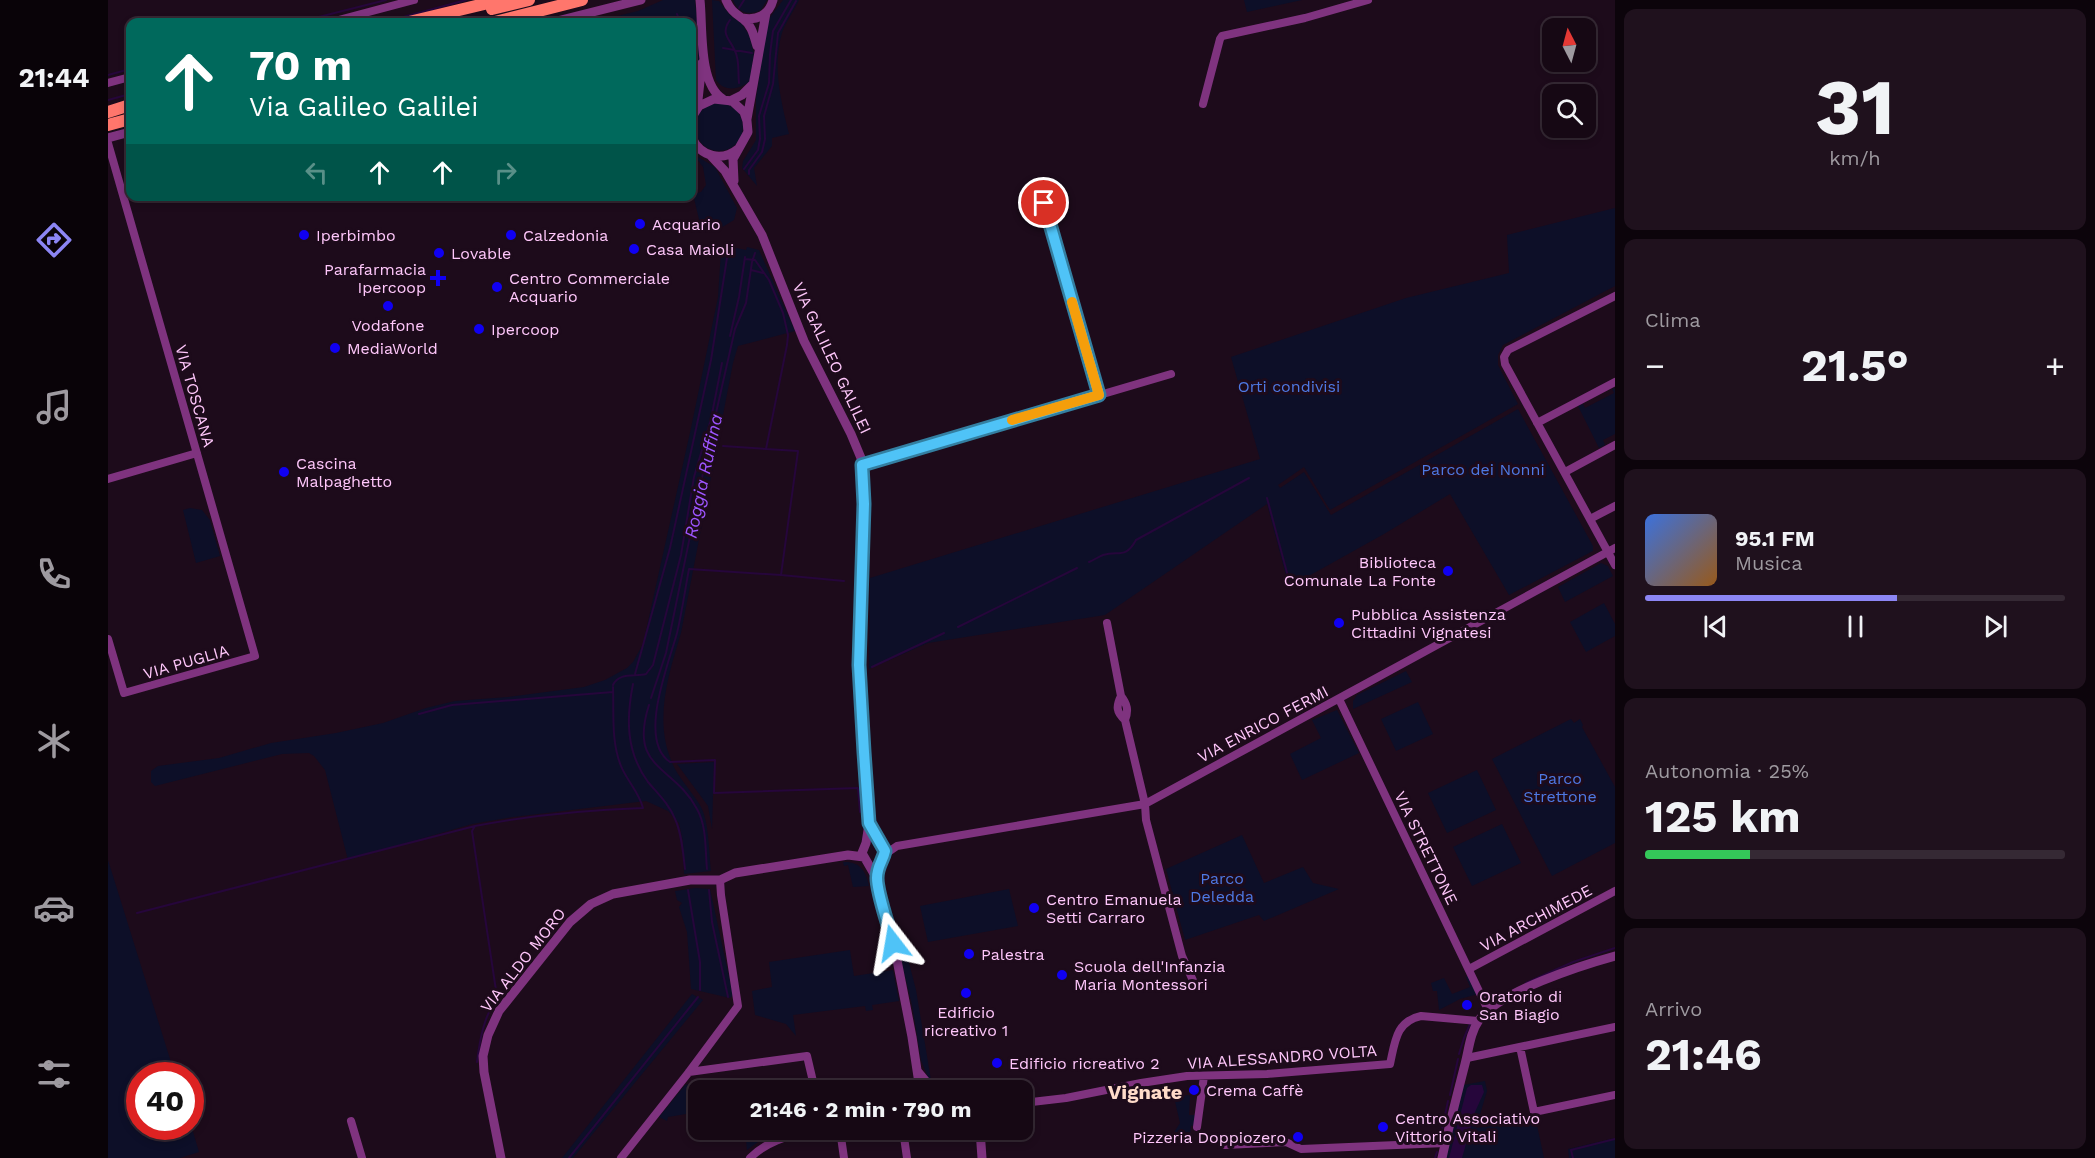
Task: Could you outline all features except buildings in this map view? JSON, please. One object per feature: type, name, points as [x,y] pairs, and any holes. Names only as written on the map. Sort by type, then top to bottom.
[{"type":"highway","points":[[426,18],[501,0]]},
{"type":"highway","points":[[457,18],[529,0]]},
{"type":"highway","points":[[511,18],[582,0]]},
{"type":"highway","points":[[108,112],[126,106]]},
{"type":"highway","points":[[108,125],[126,120]]},
{"type":"street","points":[[346,18],[414,0]]},
{"type":"street","points":[[569,18],[641,0]]},
{"type":"street","points":[[700,0],[704,56],[710,85],[716,94],[740,107],[747,119]]},
{"type":"street","points":[[736,189],[732,167],[738,149],[747,136],[747,119],[758,52],[766,13],[773,0]]},
{"type":"street","points":[[1203,104],[1222,36],[1305,18],[1368,0]]},
{"type":"street","points":[[726,2],[734,13],[742,18],[753,34],[758,52]]},
{"type":"street","points":[[742,18],[754,19],[766,13]]},
{"type":"street","points":[[696,102],[704,56]]},
{"type":"street","points":[[108,83],[126,77]]},
{"type":"street","points":[[696,111],[707,101],[727,100],[744,94],[754,83]]},
{"type":"street","points":[[108,141],[126,134]]},
{"type":"street","name":"VIA TOSCANA","points":[[108,141],[112,169],[255,656]]},
{"type":"street","name":"VIA GALILEO GALILEI","points":[[696,144],[724,170],[762,235],[804,341],[854,440],[862,465],[864,504],[860,677],[869,823],[879,842]]},
{"type":"street","points":[[711,156],[725,156],[738,149]]},
{"type":"street","points":[[1044,203],[1099,395]]},
{"type":"street","points":[[1615,296],[1507,351],[1504,357],[1504,363],[1590,519],[1611,550],[1615,565]]},
{"type":"street","points":[[862,465],[1170,374]]},
{"type":"street","points":[[1538,423],[1615,382]]},
{"type":"street","points":[[1565,472],[1615,445]]},
{"type":"street","points":[[108,479],[197,453]]},
{"type":"street","points":[[1590,519],[1615,506]]},
{"type":"street","name":"VIA ENRICO FERMI","points":[[897,846],[1145,804],[1611,550]]},
{"type":"street","points":[[1107,622],[1121,696],[1117,704],[1119,714],[1125,720],[1145,804],[1146,820],[1182,956],[1195,985]]},
{"type":"street","name":"VIA PUGLIA","points":[[108,639],[123,693],[255,656]]},
{"type":"street","name":"VIA STRETTONE","points":[[1339,699],[1488,1010]]},
{"type":"street","points":[[869,823],[862,853],[877,879],[903,986],[919,1080]]},
{"type":"street","points":[[865,844],[872,840],[897,846]]},
{"type":"street","points":[[877,879],[884,848],[879,842]]},
{"type":"street","name":"VIA ALDO MORO","points":[[848,855],[865,844]]},
{"type":"street","points":[[866,859],[874,863],[897,846]]},
{"type":"street","name":"VIA ALDO MORO","points":[[501,1158],[483,1062],[488,1035],[499,1011],[576,915],[593,902],[613,894],[681,881],[720,880],[735,873],[848,855],[866,859]]},
{"type":"street","points":[[621,1158],[738,1006],[720,880]]},
{"type":"street","name":"VIA ARCHIMEDE","points":[[1469,969],[1615,891]]},
{"type":"street","points":[[1442,1158],[1472,1036],[1478,1021],[1501,1000],[1555,976],[1615,956]]},
{"type":"street","name":"VIA ALESSANDRO VOLTA","points":[[1033,1102],[1066,1098],[1161,1079],[1267,1074],[1390,1064],[1398,1029],[1413,1018],[1421,1016],[1478,1021]]},
{"type":"street","points":[[1467,1058],[1615,1027]]},
{"type":"street","points":[[1520,1047],[1534,1112],[1615,1095]]},
{"type":"street","points":[[689,1072],[807,1056],[813,1080]]},
{"type":"street","points":[[918,1072],[925,1080]]},
{"type":"street","points":[[1197,1127],[1204,1076]]},
{"type":"street","points":[[351,1121],[362,1158]]},
{"type":"street","points":[[750,1158],[759,1154],[775,1140]]},
{"type":"street","points":[[841,1140],[844,1158]]},
{"type":"street","points":[[904,1140],[907,1158]]},
{"type":"street","points":[[981,1140],[982,1158]]},
{"type":"street","points":[[1225,1145],[1286,1142],[1301,1149],[1446,1143]]},
{"type":"street","points":[[1301,1149],[1307,1158]]},
{"type":"green space","points":[[663,0],[695,0],[699,39],[696,94],[696,18],[643,16],[609,18],[638,11]]},
{"type":"green space","points":[[712,0],[719,1],[730,15],[742,24],[749,35],[754,53],[750,81],[737,88],[728,88],[716,80]]},
{"type":"green space","points":[[733,0],[767,0],[761,10],[748,13],[738,8]]},
{"type":"green space","points":[[783,0],[799,0],[783,30],[778,58],[781,96],[789,134],[772,138],[772,146],[754,168],[757,186],[742,168],[743,161],[756,140],[756,98],[768,20]]},
{"type":"green space","points":[[1244,0],[1302,0],[1247,12]]},
{"type":"green space","points":[[714,103],[724,103],[732,107],[743,122],[743,132],[739,140],[724,151],[714,151],[706,147],[696,134],[696,120],[699,114]]},
{"type":"green space","points":[[696,156],[715,167],[737,208],[734,220],[719,229],[702,232],[695,201],[696,193],[701,192],[706,185],[703,167]]},
{"type":"green space","points":[[1615,208],[1615,286],[1503,345],[1498,355],[1498,365],[1518,404],[1330,510],[1304,467],[1278,485],[1280,488],[1304,472],[1331,515],[1518,409],[1593,546],[1593,551],[1509,595],[1450,494],[1289,587],[1267,504],[1105,615],[928,643],[869,669],[870,578],[1260,459],[1231,357],[1406,298],[1509,273],[1507,235]]},
{"type":"green space","points":[[731,247],[759,250],[795,331],[738,346],[681,633],[665,696],[666,744],[674,766],[704,813],[711,871],[684,874],[683,842],[679,823],[668,811],[646,801],[472,824],[348,860],[325,770],[309,753],[282,754],[155,786],[151,782],[151,771],[158,766],[219,758],[271,743],[383,723],[455,701],[584,687],[605,680],[627,668],[643,644],[718,297],[721,251]]},
{"type":"green space","points":[[1615,388],[1615,434],[1603,440],[1605,445],[1599,448],[1578,406],[1583,404],[1585,408],[1614,393],[1612,389]]},
{"type":"green space","points":[[190,508],[202,510],[210,520],[220,556],[196,563],[183,510]]},
{"type":"green space","points":[[1601,563],[1608,566],[1613,576],[1565,602],[1558,587]]},
{"type":"green space","points":[[1604,603],[1615,624],[1615,636],[1586,652],[1570,622]]},
{"type":"green space","points":[[1406,671],[1412,682],[1353,709],[1353,701],[1357,695]]},
{"type":"green space","points":[[1418,702],[1433,734],[1396,751],[1381,719]]},
{"type":"green space","points":[[1337,710],[1359,753],[1302,780],[1290,754],[1321,738],[1312,720]]},
{"type":"green space","name":"Parco Strettone","points":[[1571,719],[1574,723],[1580,719],[1582,727],[1615,787],[1615,843],[1552,876],[1492,759]]},
{"type":"green space","points":[[714,762],[712,829],[708,806],[677,764]]},
{"type":"green space","points":[[1477,770],[1496,810],[1447,833],[1428,793]]},
{"type":"green space","points":[[1502,824],[1521,863],[1472,886],[1453,847]]},
{"type":"green space","name":"Parco Deledda","points":[[1242,835],[1264,883],[1303,867],[1313,883],[1339,889],[1264,921],[1259,915],[1185,940],[1166,869]]},
{"type":"green space","points":[[108,860],[171,1062],[126,1062],[126,1140],[195,1140],[199,1152],[180,1158],[108,1158]]},
{"type":"green space","points":[[843,862],[853,863],[861,868],[869,886],[853,887],[848,865],[844,866]]},
{"type":"green space","points":[[695,888],[710,889],[733,995],[730,998],[691,989],[687,932],[679,907],[682,903],[677,900],[675,891]]},
{"type":"green space","points":[[1009,889],[1018,926],[928,942],[920,906]]},
{"type":"green space","points":[[850,950],[854,976],[893,970],[899,1001],[872,1005],[873,1010],[866,1011],[865,1006],[793,1015],[796,1036],[786,1024],[755,1015],[752,991],[772,987],[769,962]]},
{"type":"green space","points":[[908,959],[916,990],[931,1080],[921,1060],[912,1005],[901,960]]},
{"type":"green space","points":[[1468,976],[1478,994],[1460,999],[1439,1010],[1437,991],[1433,991],[1431,983],[1444,978],[1452,994],[1470,987],[1466,977]]},
{"type":"green space","points":[[692,994],[703,1000],[573,1158],[562,1158]]},
{"type":"green space","points":[[1485,1081],[1487,1091],[1476,1128],[1535,1116],[1544,1158],[1446,1158],[1463,1085]]},
{"type":"green space","points":[[688,1084],[688,1119],[686,1114],[668,1117],[667,1121],[659,1117],[685,1085]]},
{"type":"green space","points":[[1190,1095],[1189,1115],[1197,1115],[1195,1125],[1191,1126],[1189,1144],[1172,1144],[1173,1134],[1180,1123],[1174,1097]]},
{"type":"green space","points":[[1615,1138],[1615,1158],[1569,1158],[1568,1149]]},
{"type":"green space","points":[[746,1140],[757,1140],[758,1142],[747,1150]]},
{"type":"shaded area","points":[[1471,1085],[1482,1085],[1484,1092],[1475,1112],[1462,1158],[1449,1158],[1467,1088]]},
{"type":"waterway","points":[[315,18],[386,0]]},
{"type":"waterway","points":[[400,18],[466,0]]},
{"type":"waterway","points":[[739,8],[744,0]]},
{"type":"waterway","points":[[744,169],[758,150],[759,116],[769,83],[773,31],[791,0]]},
{"type":"waterway","name":"Roggia Ruffina","points":[[749,174],[749,170],[762,152],[765,139],[764,116],[773,84],[778,33],[796,1]]},
{"type":"waterway","points":[[677,14],[678,18]]},
{"type":"waterway","points":[[730,20],[726,35],[737,57],[739,83]]},
{"type":"waterway","points":[[723,48],[752,53]]},
{"type":"waterway","points":[[108,75],[126,70]]},
{"type":"waterway","points":[[108,100],[126,95]]},
{"type":"waterway","name":"Roggia Ruffina","points":[[651,698],[666,653],[709,444],[735,329],[746,303],[755,253]]},
{"type":"waterway","points":[[730,336],[745,257]]},
{"type":"waterway","points":[[635,674],[670,548],[711,360],[727,258]]},
{"type":"waterway","points":[[745,259],[755,260],[769,280],[783,313],[788,335],[766,449],[798,451],[781,575],[689,569],[677,633],[658,700],[656,737],[660,751],[670,762],[715,760],[714,793],[858,788],[860,812]]},
{"type":"waterway","points":[[751,270],[763,273]]},
{"type":"waterway","points":[[613,685],[619,678],[646,674],[653,665],[681,555],[694,477],[711,419],[722,363]]},
{"type":"waterway","points":[[723,446],[766,449]]},
{"type":"waterway","points":[[1089,562],[1103,555],[1125,552],[1136,540],[1249,478]]},
{"type":"waterway","points":[[1267,498],[1290,584]]},
{"type":"waterway","points":[[958,627],[1077,568]]},
{"type":"waterway","points":[[781,575],[844,581]]},
{"type":"waterway","points":[[872,667],[944,633]]},
{"type":"waterway","points":[[633,684],[629,722],[635,759],[648,782],[673,814],[681,837],[685,869]]},
{"type":"waterway","points":[[477,1062],[483,1028],[497,997],[472,831],[475,826],[538,816],[643,808],[618,757],[614,727],[613,687]]},
{"type":"waterway","points":[[419,714],[452,705],[613,692]]},
{"type":"waterway","name":"Roggia Ruffina","points":[[649,705],[644,726],[644,742],[656,765],[677,783],[697,809],[704,831],[707,869]]},
{"type":"waterway","points":[[137,913],[475,826]]},
{"type":"waterway","points":[[688,890],[700,962],[700,990]]},
{"type":"waterway","name":"Roggia Ruffina","points":[[709,890],[712,922],[728,997]]},
{"type":"waterway","points":[[1526,983],[1573,962],[1615,948]]},
{"type":"waterway","points":[[569,1158],[698,997]]},
{"type":"waterway","points":[[1459,1054],[1470,1024]]},
{"type":"waterway","points":[[1450,1095],[1458,1059]]},
{"type":"waterway","points":[[1441,1134],[1448,1101]]},
{"type":"waterway","points":[[1573,1158],[1571,1150],[1615,1139]]},
{"type":"waterway","points":[[1435,1158],[1437,1152]]},
{"type":"slow traffic","points":[[1012,420],[1099,395],[1072,302]]},
{"type":"place","name":"Acquario","points":[[640,224]]},
{"type":"place","name":"Iperbimbo","points":[[304,235]]},
{"type":"place","name":"Calzedonia","points":[[511,235]]},
{"type":"place","name":"Casa Maioli","points":[[634,249]]},
{"type":"place","name":"Lovable","points":[[439,253]]},
{"type":"place","name":"Parafarmacia Ipercoop","points":[[438,278]]},
{"type":"place","name":"Centro Commerciale Acquario","points":[[497,287]]},
{"type":"place","name":"Vodafone","points":[[388,306]]},
{"type":"place","name":"Ipercoop","points":[[479,329]]},
{"type":"place","name":"MediaWorld","points":[[335,348]]},
{"type":"place","name":"Cascina Malpaghetto","points":[[284,472]]},
{"type":"place","name":"Biblioteca Comunale La Fonte","points":[[1448,571]]},
{"type":"place","name":"Pubblica Assistenza Cittadini Vignatesi","points":[[1339,623]]},
{"type":"place","name":"Centro Emanuela Setti Carraro","points":[[1034,908]]},
{"type":"place","name":"Palestra","points":[[969,954]]},
{"type":"place","name":"Scuola dell'Infanzia Maria Montessori","points":[[1062,975]]},
{"type":"place","name":"Edificio ricreativo 1","points":[[966,993]]},
{"type":"place","name":"Oratorio di San Biagio","points":[[1467,1005]]},
{"type":"place","name":"Edificio ricreativo 2","points":[[997,1063]]},
{"type":"place","name":"Crema Caffè","points":[[1194,1090]]},
{"type":"place","name":"Centro Associativo Vittorio Vitali","points":[[1383,1127]]},
{"type":"place","name":"Pizzeria Doppiozero","points":[[1298,1137]]},
{"type":"district","name":"Vignate","points":[[1145,1092]]},
{"type":"route","points":[[893,943],[877,879],[880,861],[885,851],[869,823],[864,752],[859,665],[864,504],[862,465],[1099,395],[1044,203]]},
{"type":"park label","name":"Orti condivisi","points":[[1289,386]]},
{"type":"park label","name":"Parco dei Nonni","points":[[1483,469]]}]
